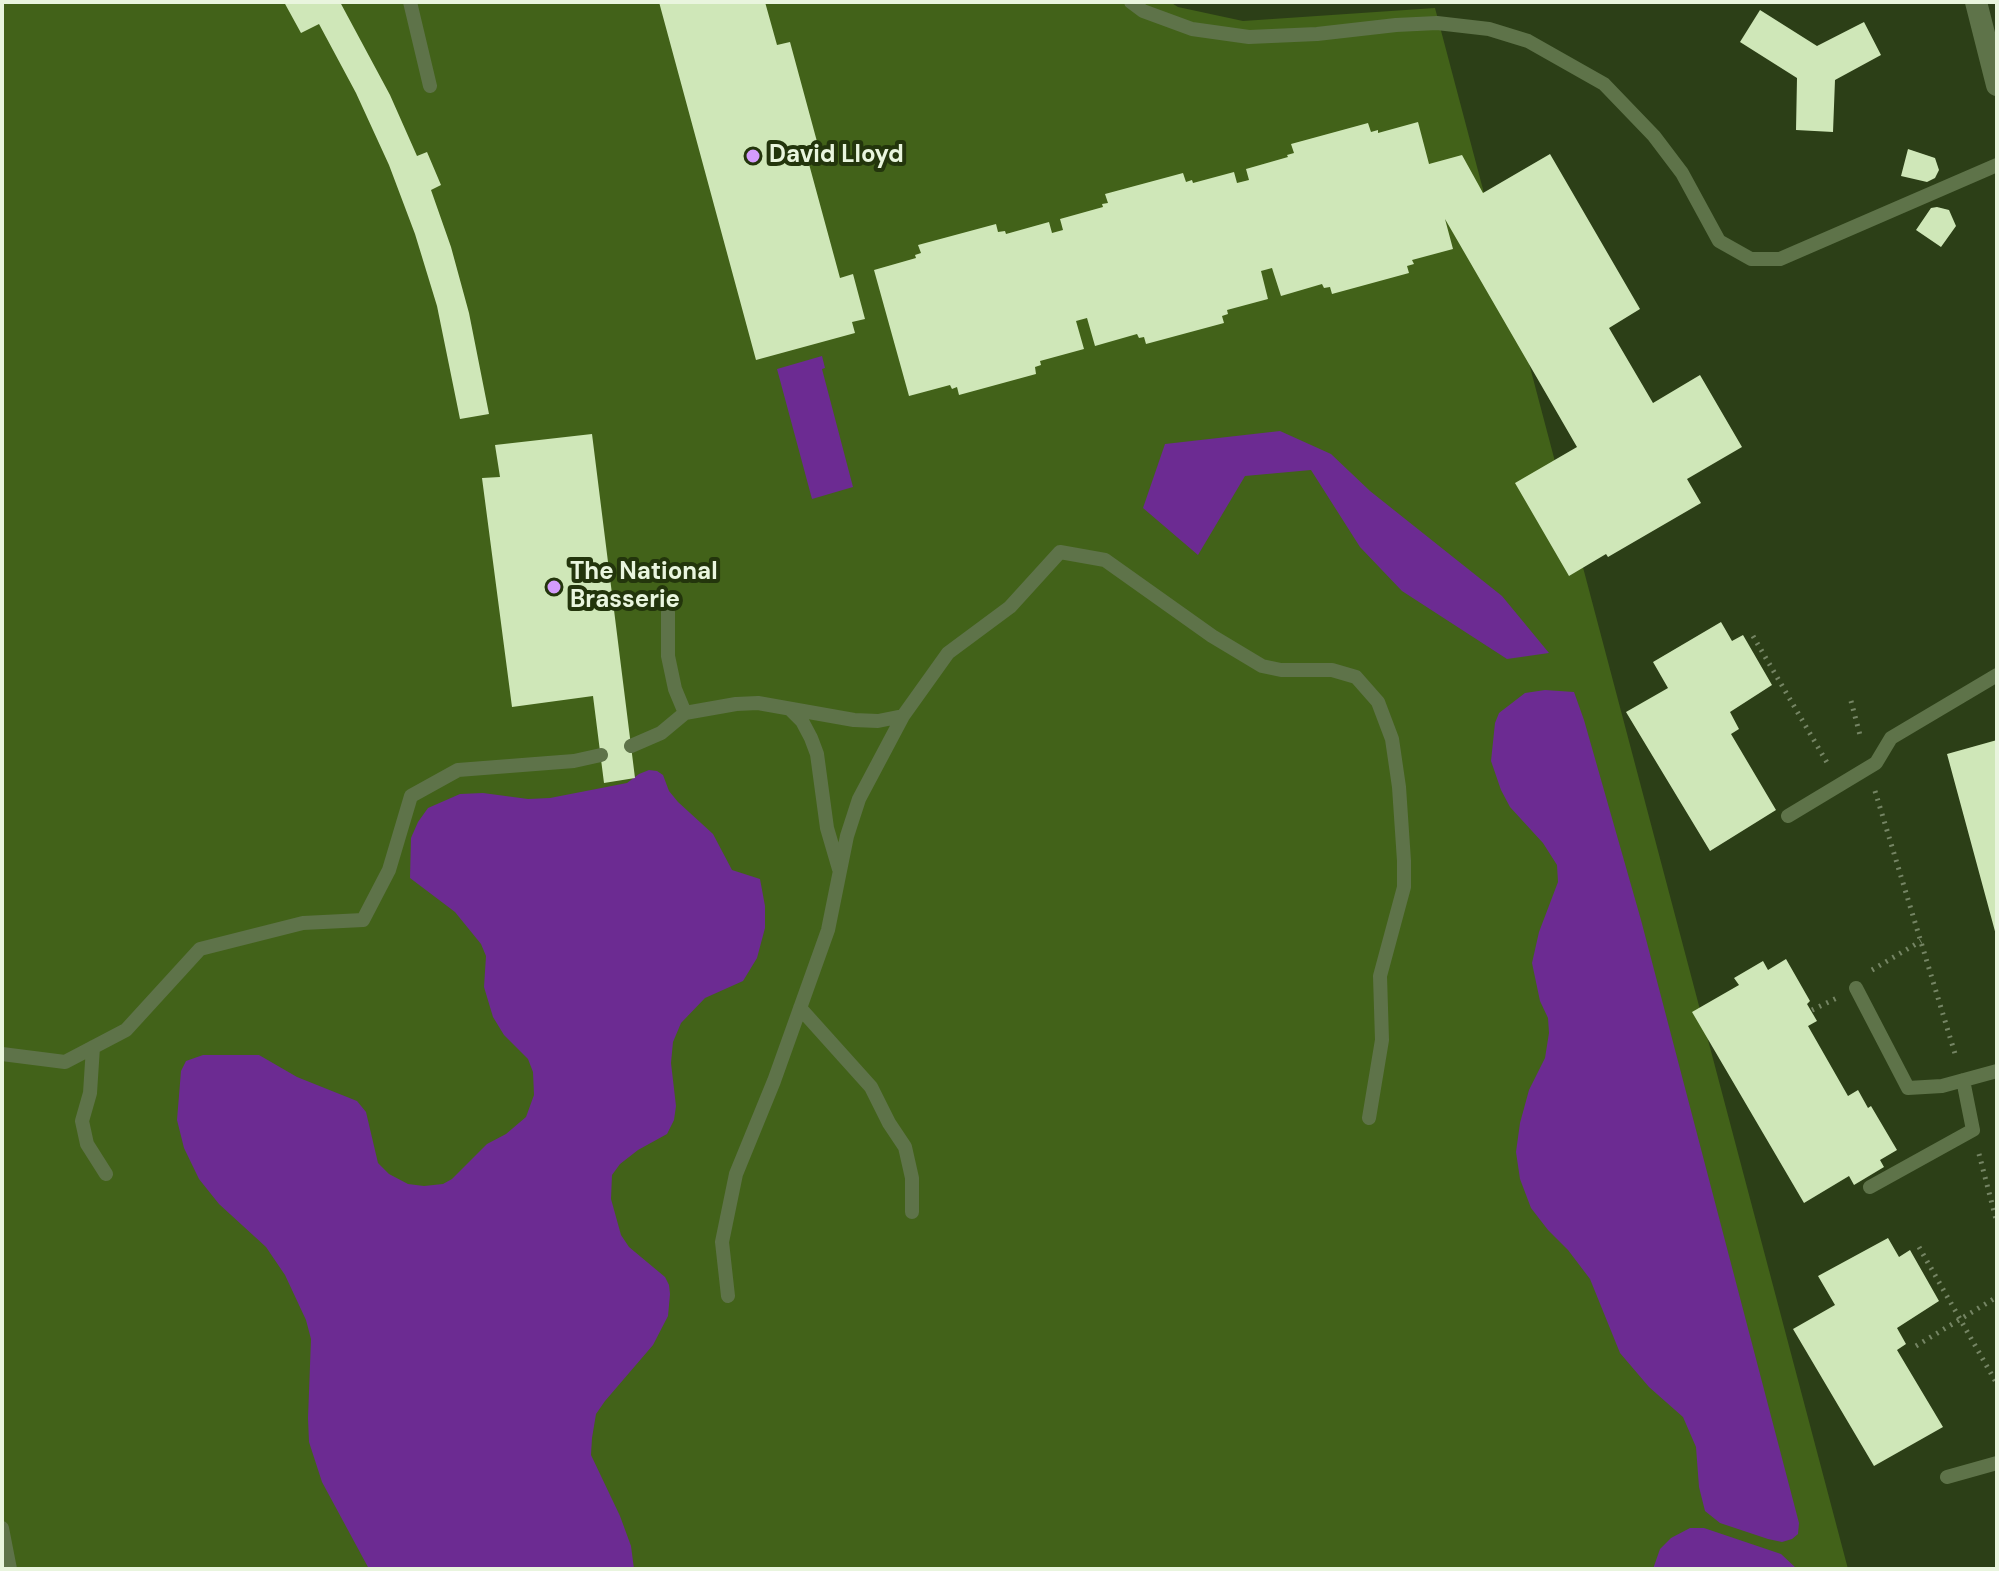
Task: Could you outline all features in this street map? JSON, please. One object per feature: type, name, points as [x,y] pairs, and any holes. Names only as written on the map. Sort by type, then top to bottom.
[{"type":"street","points":[[1976,2],[1997,85]]},
{"type":"lane","points":[[410,2],[430,86]]},
{"type":"lane","points":[[1131,2],[1143,11],[1192,29],[1249,37],[1437,23],[1489,29],[1528,41],[1604,84],[1654,136],[1682,173],[1719,241],[1751,259],[1780,259],[1997,165]]},
{"type":"lane","points":[[728,1296],[722,1242],[736,1174],[828,930],[839,869],[859,799],[903,716],[948,653],[1010,607],[1060,552],[1105,560],[1212,636],[1262,666],[1281,670],[1332,670],[1356,677],[1378,702],[1392,739],[1403,833],[1404,887],[1380,976],[1382,1040],[1369,1118]]},
{"type":"lane","points":[[668,612],[668,656],[675,689],[685,713]]},
{"type":"lane","points":[[1788,816],[1876,763],[1891,738],[1997,675]]},
{"type":"lane","points":[[631,746],[661,733],[685,713],[736,704],[758,703],[854,720],[878,721],[903,716]]},
{"type":"lane","points":[[790,709],[802,721],[814,746],[827,828],[839,869]]},
{"type":"lane","points":[[2,1054],[65,1062],[126,1030],[200,949],[303,923],[363,920],[389,870],[411,796],[458,770],[574,761],[601,755]]},
{"type":"lane","points":[[1856,988],[1908,1088],[1942,1086],[1997,1071]]},
{"type":"lane","points":[[800,1008],[871,1087],[905,1147],[912,1178],[912,1212]]},
{"type":"lane","points":[[93,1047],[90,1093],[82,1121],[87,1144],[106,1174]]},
{"type":"lane","points":[[1870,1187],[1973,1130],[1963,1080]]},
{"type":"lane","points":[[1947,1477],[1997,1463]]},
{"type":"lane","points":[[2,1528],[10,1569]]},
{"type":"path","points":[[1753,636],[1832,771]]},
{"type":"path","points":[[1851,701],[1868,767],[1963,1080]]},
{"type":"path","points":[[1973,1130],[1997,1223]]},
{"type":"path","points":[[1919,1247],[1997,1384]]},
{"type":"path","points":[[1916,1346],[1997,1297]]},
{"type":"green space","points":[[2,2],[1170,2],[1178,7],[1243,21],[1435,8],[1848,1569],[2,1569]]},
{"type":"shaded area","points":[[822,356],[825,368],[822,369],[853,487],[812,499],[777,369]]},
{"type":"shaded area","points":[[1280,431],[1331,454],[1370,491],[1502,596],[1549,653],[1507,659],[1402,591],[1360,547],[1311,470],[1245,476],[1198,555],[1143,508],[1165,444]]},
{"type":"shaded area","points":[[1545,690],[1574,692],[1641,920],[1799,1523],[1798,1534],[1782,1542],[1720,1523],[1705,1511],[1699,1487],[1696,1447],[1683,1417],[1649,1387],[1620,1353],[1590,1279],[1531,1208],[1520,1179],[1516,1152],[1520,1123],[1529,1090],[1545,1058],[1549,1033],[1548,1018],[1540,1001],[1532,963],[1539,932],[1558,882],[1557,865],[1543,843],[1510,807],[1491,761],[1499,713],[1525,693]]},
{"type":"shaded area","points":[[649,770],[663,775],[669,791],[678,802],[713,834],[732,870],[760,879],[765,928],[757,958],[743,981],[705,998],[681,1023],[673,1042],[671,1063],[676,1106],[667,1134],[638,1150],[612,1175],[611,1199],[621,1235],[629,1247],[665,1277],[670,1294],[668,1316],[653,1345],[596,1414],[592,1438],[591,1455],[620,1516],[631,1546],[634,1569],[369,1569],[322,1482],[309,1442],[311,1339],[306,1320],[285,1275],[266,1247],[219,1204],[199,1179],[184,1148],[177,1120],[181,1071],[186,1061],[203,1055],[259,1055],[297,1077],[357,1101],[366,1112],[378,1163],[389,1174],[408,1184],[424,1186],[443,1184],[452,1179],[487,1144],[506,1134],[526,1117],[534,1095],[533,1072],[528,1059],[504,1035],[493,1017],[484,987],[486,956],[481,944],[455,912],[410,878],[411,838],[418,822],[428,808],[460,794],[550,798],[627,783]]},
{"type":"shaded area","points":[[1690,1528],[1704,1528],[1781,1554],[1797,1569],[1653,1569],[1660,1549],[1671,1538]]},
{"type":"building","points":[[284,2],[340,2],[390,95],[417,156],[427,152],[441,185],[431,190],[469,313],[489,414],[460,419],[437,306],[389,165],[356,93],[319,24],[301,33]]},
{"type":"building","points":[[659,2],[765,2],[777,45],[790,42],[819,149],[806,153],[840,278],[853,274],[865,319],[852,322],[855,333],[756,360]]},
{"type":"building","points":[[1760,10],[1817,46],[1864,22],[1881,55],[1835,80],[1833,132],[1796,130],[1797,78],[1740,42]]},
{"type":"building","points":[[1418,122],[1429,164],[1462,155],[1483,193],[1550,154],[1640,309],[1609,328],[1653,403],[1700,375],[1742,447],[1687,479],[1701,503],[1569,576],[1515,483],[1577,447],[1445,219],[1453,249],[1412,260],[1414,264],[1407,266],[1409,273],[1332,294],[1330,287],[1324,288],[1322,284],[1281,296],[1272,268],[1261,271],[1268,299],[1227,310],[1228,314],[1222,316],[1224,323],[1146,344],[1144,337],[1139,338],[1137,334],[1095,346],[1087,318],[1076,321],[1084,349],[1040,361],[1041,365],[1035,367],[1036,374],[959,395],[957,387],[952,389],[950,385],[909,396],[874,270],[916,258],[915,255],[921,253],[918,245],[996,224],[998,232],[1005,231],[1006,234],[1049,222],[1052,233],[1063,230],[1060,219],[1103,207],[1102,204],[1108,203],[1105,194],[1183,173],[1186,182],[1192,180],[1193,183],[1234,172],[1237,183],[1249,180],[1246,169],[1294,153],[1291,144],[1368,123],[1371,132],[1378,130],[1378,133]]},
{"type":"building","points":[[1908,149],[1935,158],[1939,170],[1935,178],[1927,182],[1901,176]]},
{"type":"building","points":[[1931,208],[1949,210],[1956,226],[1941,247],[1916,230]]},
{"type":"building","name":"The National Brasserie","points":[[592,434],[635,778],[604,783],[593,696],[512,707],[482,478],[500,477],[495,445]]},
{"type":"building","points":[[1721,622],[1732,641],[1743,635],[1772,685],[1730,712],[1739,729],[1731,734],[1776,810],[1710,851],[1626,712],[1668,688],[1653,662]]},
{"type":"building","points":[[1997,740],[1997,935],[1996,935],[1947,754]]},
{"type":"building","points":[[1786,959],[1810,1001],[1807,1004],[1817,1021],[1808,1026],[1848,1096],[1858,1090],[1897,1150],[1880,1160],[1884,1167],[1854,1185],[1849,1176],[1804,1203],[1692,1012],[1739,985],[1734,978],[1763,961],[1768,970]]},
{"type":"building","points":[[1888,1238],[1899,1257],[1910,1250],[1939,1301],[1897,1328],[1906,1344],[1897,1350],[1943,1427],[1874,1466],[1793,1329],[1835,1305],[1818,1276]]},
{"type":"place","name":"David Lloyd","points":[[753,156]]},
{"type":"place","name":"The National Brasserie","points":[[554,587]]}]
